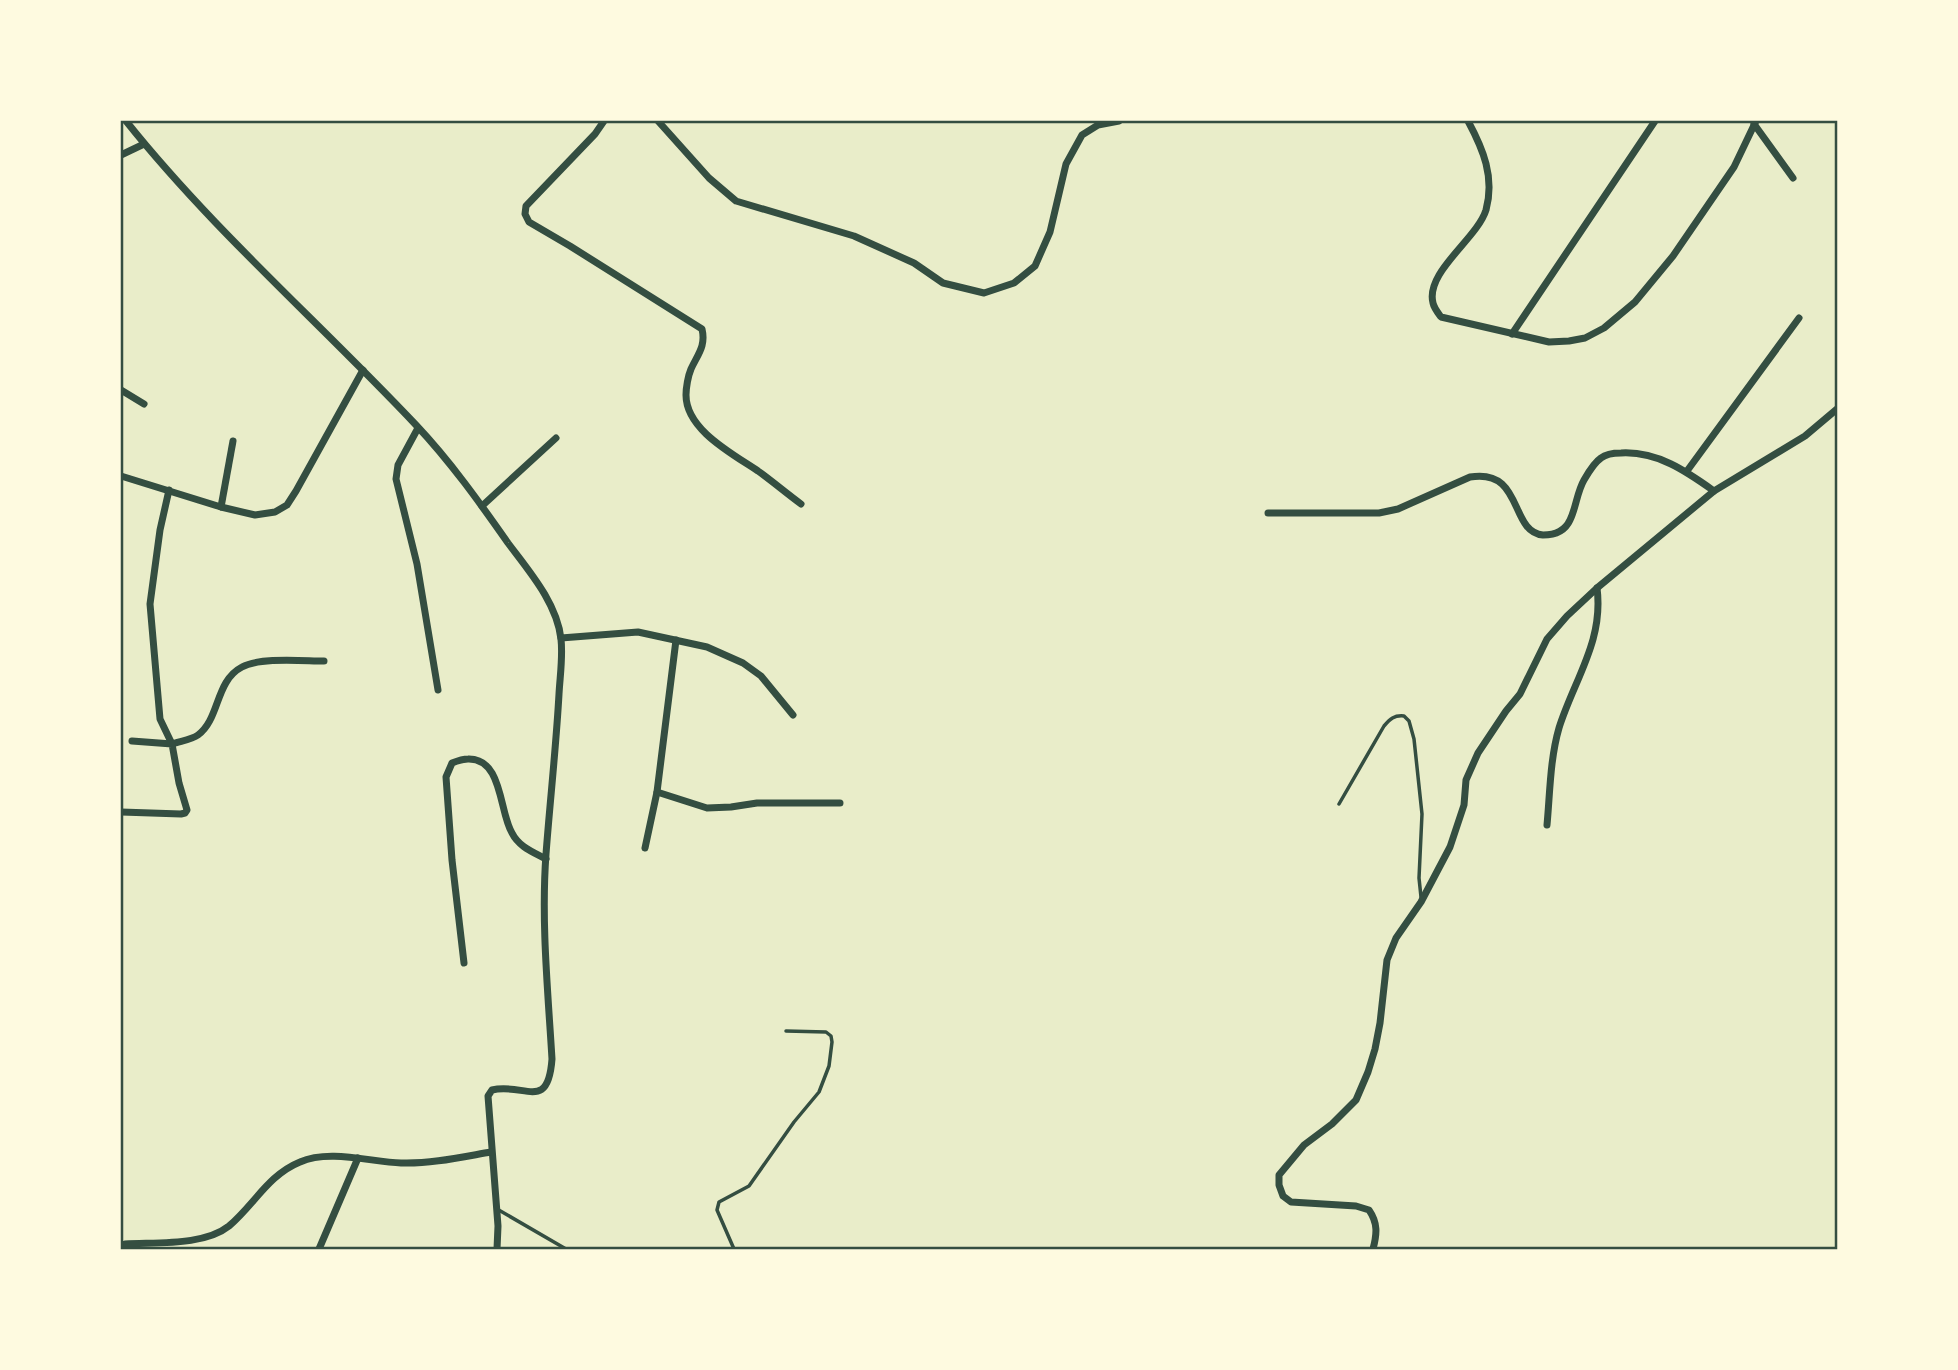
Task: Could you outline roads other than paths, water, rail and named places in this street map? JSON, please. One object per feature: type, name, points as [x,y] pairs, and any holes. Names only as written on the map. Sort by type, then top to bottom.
[{"type":"street","points":[[125,121],[179,185],[418,428],[482,506],[548,599],[556,619],[561,638],[557,731],[546,859],[546,951],[551,1075],[546,1086],[540,1091],[532,1093],[500,1088],[492,1090],[488,1097],[498,1226],[497,1249]]},
{"type":"street","points":[[604,121],[595,134],[526,206],[525,214],[529,222],[702,329],[703,349],[690,370],[686,395],[692,419],[713,440],[801,504]]},
{"type":"street","points":[[658,121],[709,178],[736,201],[854,236],[914,263],[943,283],[985,293],[1014,284],[1035,266],[1050,232],[1066,164],[1082,135],[1098,125],[1119,121]]},
{"type":"street","points":[[1468,121],[1482,147],[1487,164],[1486,210],[1480,222],[1438,277],[1432,293],[1433,306],[1441,317],[1549,342],[1585,338],[1604,328],[1635,302],[1674,256],[1734,167],[1755,123],[1793,178]]},
{"type":"street","points":[[1512,334],[1656,121]]},
{"type":"street","points":[[121,155],[144,144]]},
{"type":"street","points":[[1686,471],[1799,318]]},
{"type":"street","points":[[121,476],[255,515],[275,512],[287,505],[312,465],[363,370]]},
{"type":"street","points":[[121,390],[144,404]]},
{"type":"street","points":[[1373,1249],[1376,1219],[1369,1210],[1356,1206],[1291,1202],[1283,1196],[1279,1175],[1304,1145],[1332,1124],[1356,1100],[1375,1049],[1387,960],[1396,938],[1421,902],[1450,847],[1464,805],[1466,780],[1478,753],[1520,694],[1547,639],[1567,615],[1714,491],[1805,436],[1837,409]]},
{"type":"street","points":[[418,428],[398,464],[396,479],[417,564],[438,690]]},
{"type":"street","points":[[482,506],[556,438]]},
{"type":"street","points":[[221,507],[233,441]]},
{"type":"street","points":[[1268,513],[1379,513],[1398,509],[1480,475],[1498,480],[1506,487],[1524,522],[1534,533],[1558,533],[1570,520],[1584,480],[1600,458],[1614,453],[1634,452],[1653,456],[1686,471],[1714,491]]},
{"type":"street","points":[[121,812],[181,814],[187,810],[172,744],[160,719],[150,604],[160,530],[169,490]]},
{"type":"street","points":[[1547,825],[1558,732],[1568,701],[1593,644],[1599,607],[1597,588]]},
{"type":"street","points":[[561,638],[638,632],[706,647],[743,663],[761,676],[793,715]]},
{"type":"street","points":[[645,848],[657,792],[676,640]]},
{"type":"street","points":[[132,741],[172,744],[199,734],[211,717],[221,690],[240,667],[274,661],[324,661]]},
{"type":"street","points":[[464,963],[446,777],[452,762],[468,759],[480,761],[495,775],[510,831],[516,841],[546,859]]},
{"type":"street","points":[[657,792],[707,808],[757,803],[840,803]]},
{"type":"street","points":[[121,1247],[125,1244],[204,1239],[228,1226],[271,1180],[299,1162],[332,1157],[401,1163],[436,1161],[491,1152]]},
{"type":"street","points":[[319,1249],[358,1158]]},
{"type":"lane","points":[[1339,804],[1384,726],[1391,718],[1404,716],[1409,721],[1414,739],[1422,814],[1419,878],[1421,902]]},
{"type":"lane","points":[[734,1249],[717,1210],[719,1202],[749,1186],[794,1122],[819,1092],[829,1066],[831,1036],[826,1032],[786,1031]]},
{"type":"lane","points":[[495,1208],[566,1249]]}]
